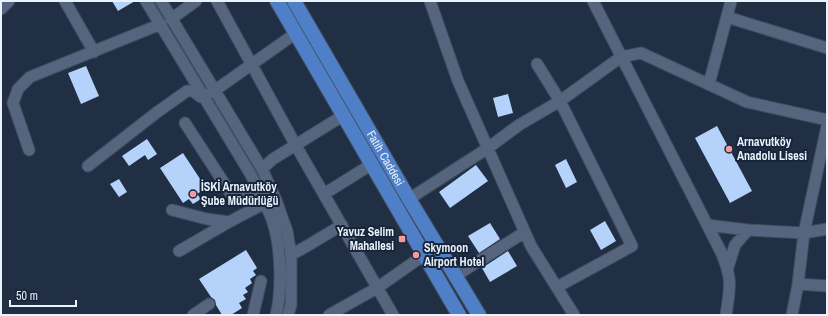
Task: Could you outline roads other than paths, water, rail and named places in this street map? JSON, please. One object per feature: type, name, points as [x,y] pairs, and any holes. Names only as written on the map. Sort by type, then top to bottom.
[{"type":"main road","name":"Fatih Caddesi","points":[[277,1],[459,315]]},
{"type":"main road","name":"Fatih Caddesi","points":[[294,1],[409,199],[479,315]]},
{"type":"street","points":[[65,1],[94,52]]},
{"type":"street","points":[[146,1],[160,24],[262,169],[276,200],[287,231],[291,254],[290,305],[288,315]]},
{"type":"street","points":[[161,1],[249,170],[274,226],[280,270],[279,303],[276,315]]},
{"type":"street","points":[[171,19],[196,1]]},
{"type":"street","points":[[217,1],[295,144],[393,315]]},
{"type":"street","points":[[430,1],[458,81],[531,246],[574,315]]},
{"type":"street","points":[[593,1],[728,268],[731,284],[726,315]]},
{"type":"street","points":[[710,84],[731,1]]},
{"type":"street","points":[[727,17],[827,48]]},
{"type":"street","points":[[29,150],[13,103],[18,88],[30,77],[160,24]]},
{"type":"street","points":[[88,166],[187,91],[193,91],[200,96],[209,93],[296,33]]},
{"type":"street","points":[[409,199],[488,148],[519,125],[560,101],[622,58],[641,52],[747,102],[827,120]]},
{"type":"street","points":[[538,64],[560,101],[632,246],[557,287]]},
{"type":"street","points":[[262,169],[273,159],[295,144],[344,115]]},
{"type":"street","points":[[185,123],[235,200],[234,219]]},
{"type":"street","points":[[792,315],[798,284],[804,233],[827,126]]},
{"type":"street","points":[[324,194],[372,164]]},
{"type":"street","points":[[235,200],[269,185]]},
{"type":"street","points":[[179,251],[265,203]]},
{"type":"street","points":[[172,210],[206,219],[234,219]]},
{"type":"street","points":[[291,254],[308,246],[342,225]]},
{"type":"street","points":[[707,225],[748,230],[804,233],[827,229]]},
{"type":"street","points":[[728,268],[735,245],[748,230]]},
{"type":"street","points":[[455,276],[525,232]]},
{"type":"street","points":[[329,315],[377,288],[424,255]]},
{"type":"street","points":[[253,315],[261,281]]},
{"type":"street","points":[[798,284],[827,286]]},
{"type":"street","points":[[193,315],[209,304]]},
{"type":"place","name":"Arnavutköy Anadolu Lisesi","points":[[729,149]]},
{"type":"place","name":"İSKİ Arnavutköy Şube Müdürlüğü","points":[[193,194]]},
{"type":"place","name":"Yavuz Selim Mahallesi","points":[[402,239]]},
{"type":"place","name":"Skymoon Airport Hotel","points":[[416,255]]}]
